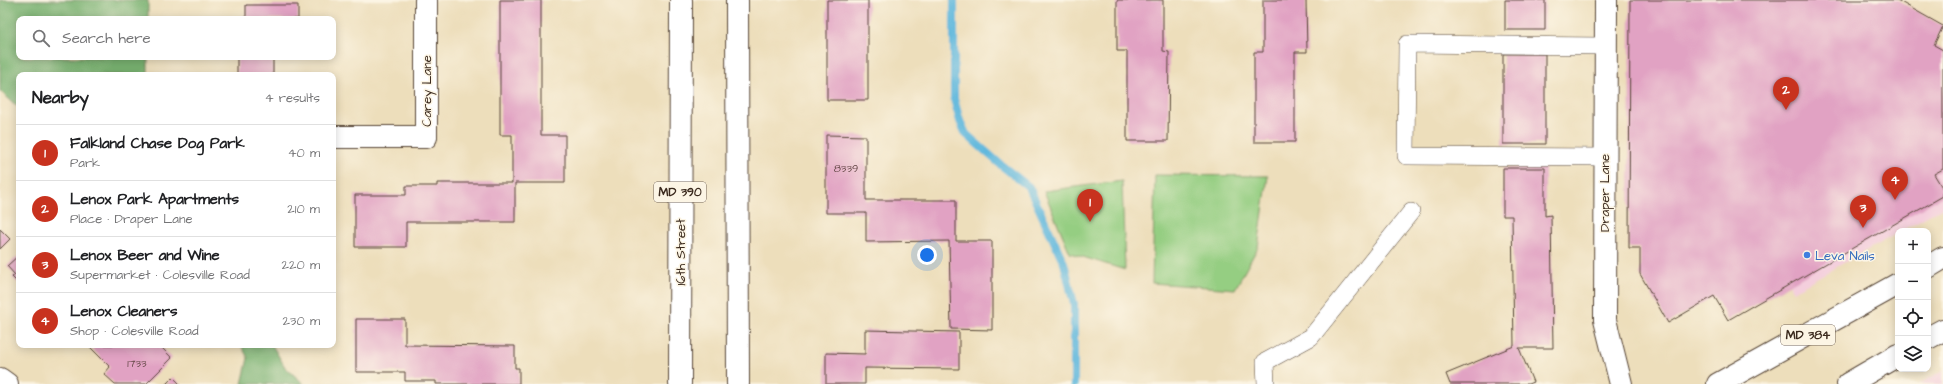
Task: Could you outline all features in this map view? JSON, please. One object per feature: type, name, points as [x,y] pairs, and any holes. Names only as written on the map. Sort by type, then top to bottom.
[{"type":"main road","name":"Carey Lane","points":[[336,137],[426,137],[426,0]]},
{"type":"main road","name":"16th Street","points":[[680,384],[681,0]]},
{"type":"main road","points":[[737,0],[738,384]]},
{"type":"main road","name":"Draper Lane","points":[[1606,0],[1604,46],[1605,320],[1621,384]]},
{"type":"main road","points":[[1931,265],[1943,258]]},
{"type":"main road","name":"MD 384","points":[[1718,384],[1895,286]]},
{"type":"main road","points":[[1931,336],[1943,330]]},
{"type":"main road","points":[[1848,384],[1895,357]]},
{"type":"main road","points":[[0,379],[7,384]]},
{"type":"lane","points":[[1604,46],[1407,44],[1406,156],[1604,157]]},
{"type":"lane","points":[[1266,384],[1265,362],[1311,337],[1411,212]]},
{"type":"shaded area","points":[[1943,153],[1943,207],[1906,228],[1895,228],[1895,235],[1793,291],[1773,252]]},
{"type":"shaded area","points":[[1943,370],[1943,384],[1919,384]]},
{"type":"green space","points":[[0,0],[148,0],[148,16],[16,16],[16,60],[148,60],[148,72],[16,72],[16,105],[0,91]]},
{"type":"green space","points":[[1155,175],[1268,176],[1258,247],[1235,289],[1152,283]]},
{"type":"green space","points":[[1122,181],[1125,270],[1070,253],[1044,191]]},
{"type":"green space","points":[[243,348],[274,348],[285,367],[304,384],[242,384],[248,358]]},
{"type":"building","points":[[500,0],[541,0],[541,135],[565,135],[565,183],[515,183],[515,222],[406,222],[406,247],[355,247],[355,195],[406,195],[406,186],[437,186],[437,183],[512,183],[512,135],[500,135]]},
{"type":"building","points":[[827,0],[868,0],[868,100],[827,100]]},
{"type":"building","points":[[1117,0],[1163,0],[1163,51],[1169,52],[1168,141],[1127,141],[1127,51],[1117,51]]},
{"type":"building","points":[[1263,0],[1306,0],[1307,52],[1295,52],[1295,142],[1254,142],[1254,52],[1263,52]]},
{"type":"building","points":[[1505,0],[1545,0],[1545,30],[1505,30]]},
{"type":"building","points":[[1630,0],[1897,0],[1943,26],[1934,45],[1943,50],[1943,169],[1934,174],[1943,189],[1943,196],[1728,320],[1714,296],[1668,323],[1640,274],[1640,248],[1629,248]]},
{"type":"building","points":[[246,5],[298,5],[298,16],[246,16]]},
{"type":"building","points":[[1503,54],[1545,54],[1545,144],[1503,144]]},
{"type":"building","points":[[237,60],[273,60],[273,72],[237,72]]},
{"type":"building","points":[[826,135],[866,136],[866,200],[956,200],[956,241],[992,241],[992,330],[951,329],[949,241],[866,242],[866,213],[826,213]]},
{"type":"building","points":[[1503,168],[1545,168],[1545,216],[1551,215],[1553,348],[1519,348],[1533,382],[1528,384],[1450,384],[1446,374],[1514,346],[1512,216],[1503,216]]},
{"type":"building","points":[[0,229],[10,239],[0,249]]},
{"type":"building","points":[[16,258],[16,281],[12,277],[15,275],[7,266]]},
{"type":"building","points":[[356,319],[405,319],[405,345],[515,346],[515,368],[519,368],[519,384],[436,384],[436,381],[405,381],[405,372],[356,372]]},
{"type":"building","points":[[865,330],[959,332],[959,369],[865,368],[865,384],[826,384],[826,353],[865,354]]},
{"type":"building","points":[[91,348],[162,348],[172,358],[146,384],[115,384],[104,374],[110,367]]},
{"type":"building","points":[[173,377],[180,384],[166,384]]},
{"type":"waterway","points":[[954,0],[954,99],[960,121],[966,134],[1029,187],[1064,263],[1074,304],[1074,384]]},
{"type":"place","name":"Lenox Park Apartments","points":[[1786,110]]},
{"type":"place","name":"Lenox Cleaners","points":[[1895,200]]},
{"type":"place","name":"Falkland Chase Dog Park","points":[[1090,222]]},
{"type":"place","name":"Lenox Beer and Wine","points":[[1863,228]]},
{"type":"place","name":"Leva Nails","points":[[1807,255]]}]
